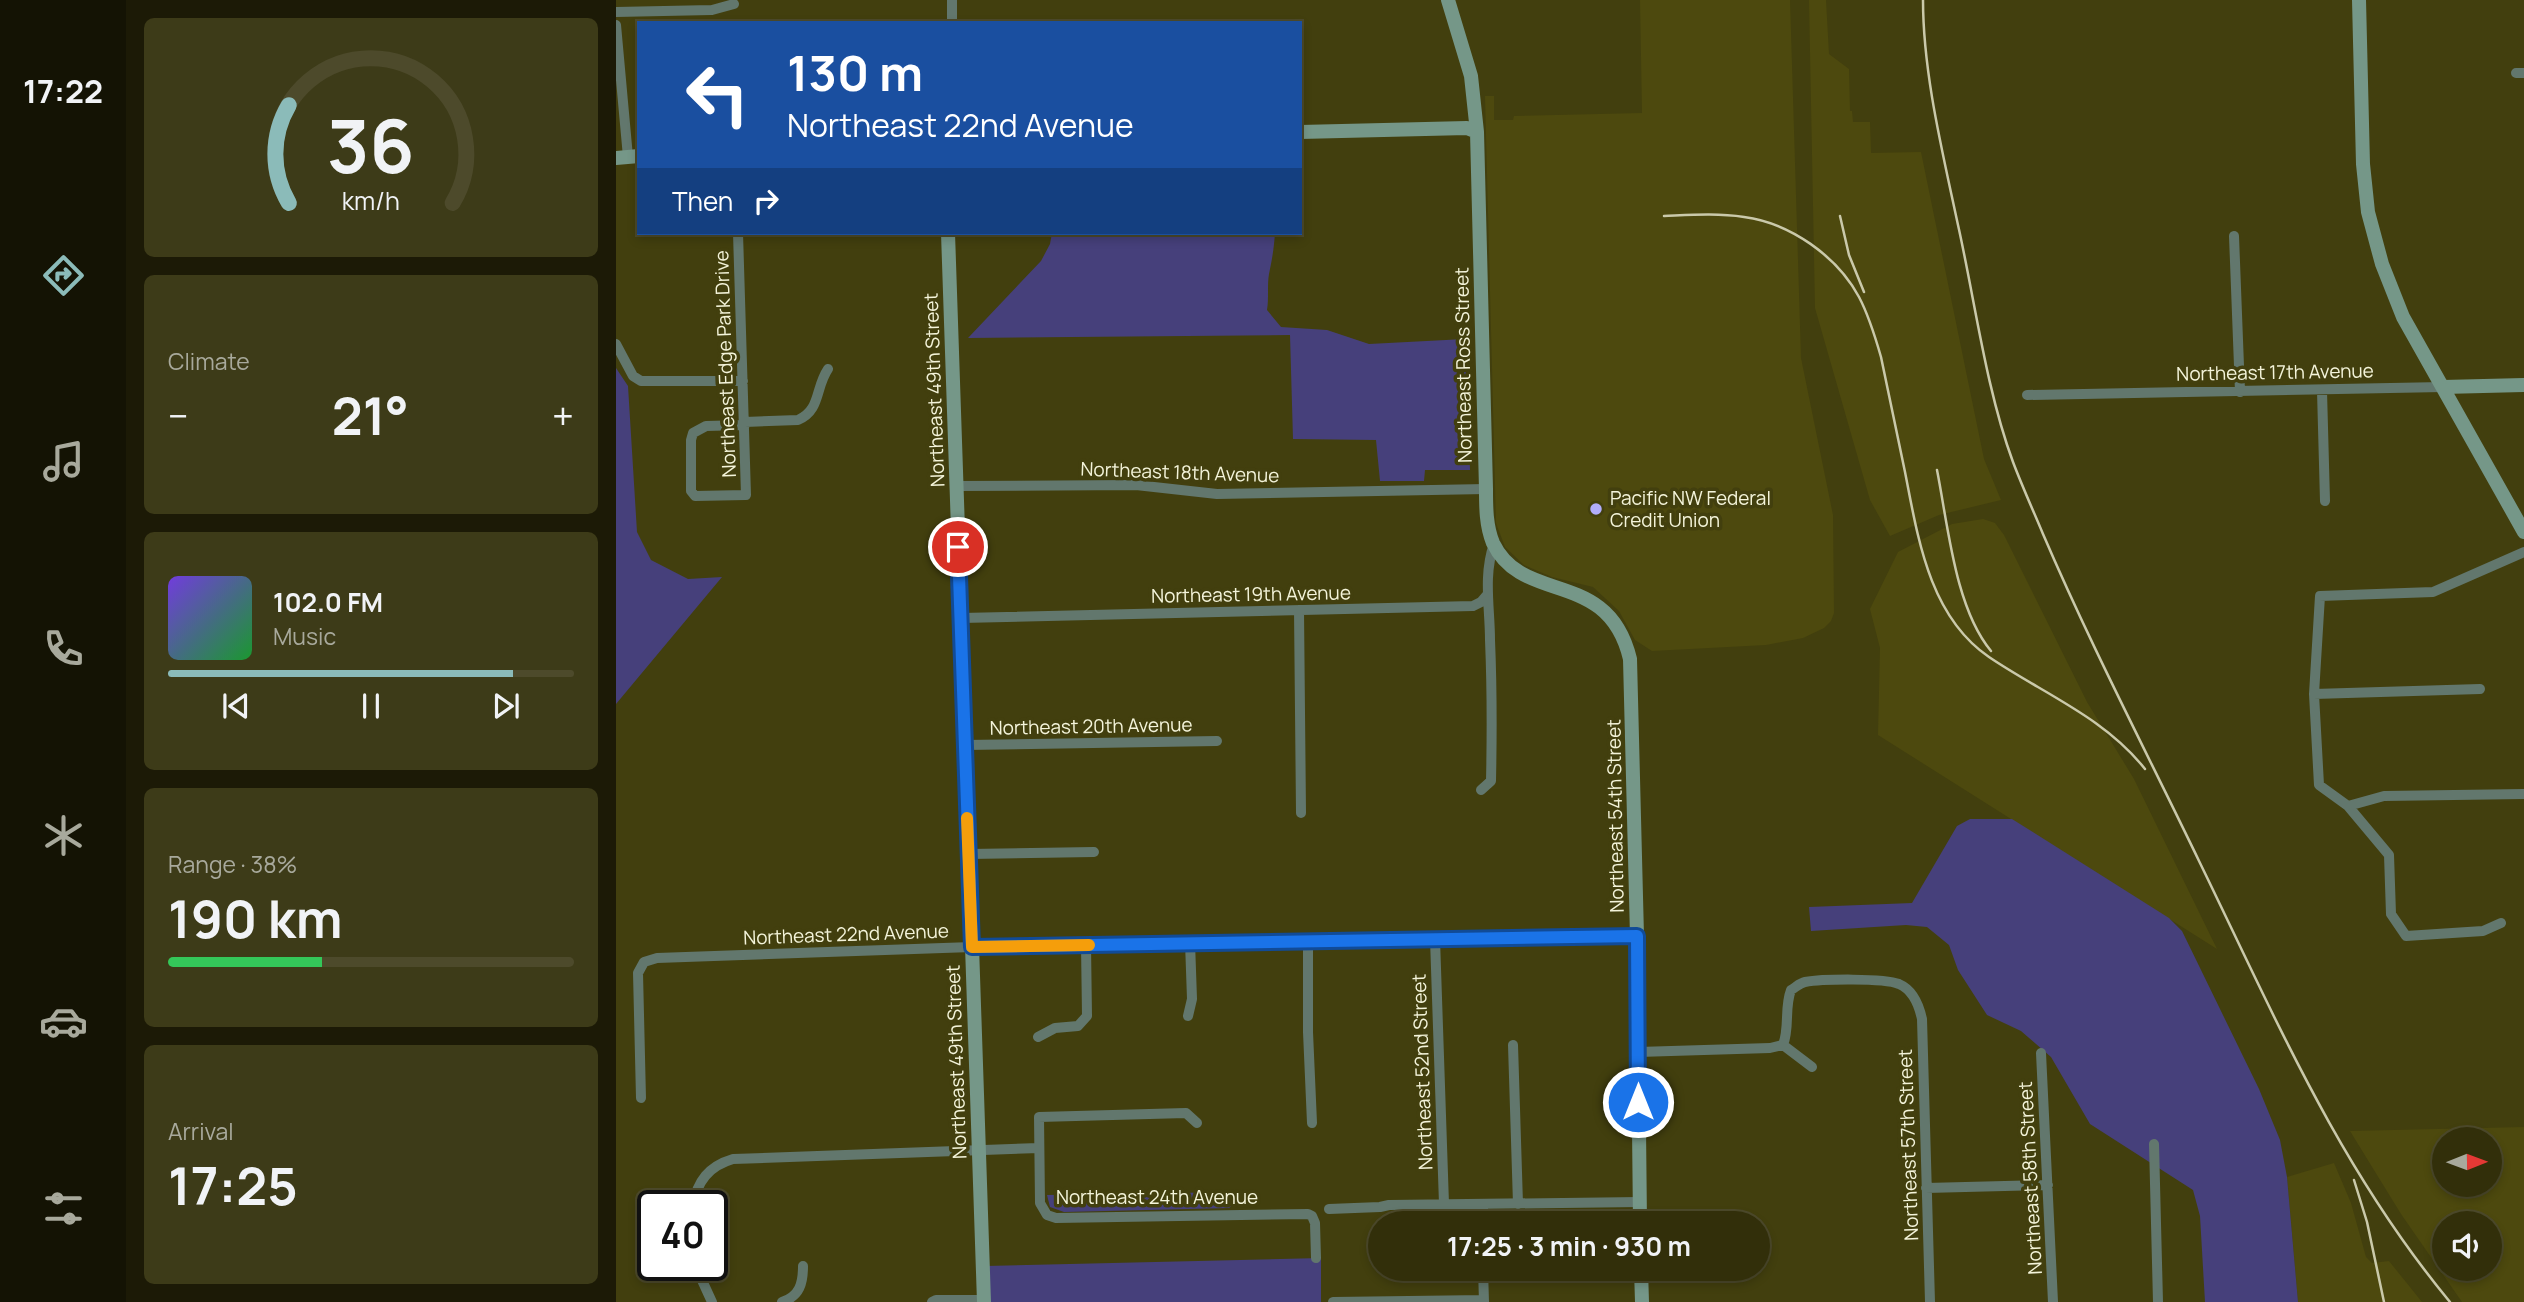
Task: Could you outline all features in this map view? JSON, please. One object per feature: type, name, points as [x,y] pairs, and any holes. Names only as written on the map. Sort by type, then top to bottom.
[{"type":"street","points":[[952,0],[953,21]]},
{"type":"street","name":"Northeast Ross Street","points":[[1448,0],[1471,76],[1477,132],[1487,517],[1494,544],[1508,563],[1519,572],[1546,585],[1575,593],[1598,606],[1612,618],[1622,635],[1630,659]]},
{"type":"street","points":[[2359,0],[2362,154],[2373,236],[2403,317],[2524,532]]},
{"type":"street","points":[[616,12],[712,10],[734,4]]},
{"type":"street","points":[[616,25],[628,157]]},
{"type":"street","points":[[1302,132],[1467,128],[1477,132]]},
{"type":"street","name":"Northeast Edge Park Drive","points":[[738,235],[745,424],[746,495],[695,496],[691,491],[693,433],[706,426],[745,424]]},
{"type":"street","name":"Northeast 49th Street","points":[[948,235],[984,1301]]},
{"type":"street","points":[[2234,236],[2240,392]]},
{"type":"street","points":[[616,344],[633,376],[641,381],[743,381]]},
{"type":"street","points":[[745,424],[804,418],[816,407],[820,380],[828,369]]},
{"type":"street","name":"Northeast 17th Avenue","points":[[2027,396],[2524,385]]},
{"type":"street","points":[[2322,391],[2325,501]]},
{"type":"street","name":"Northeast 18th Avenue","points":[[956,486],[1136,485],[1217,494],[1486,489]]},
{"type":"street","points":[[1481,790],[1491,780],[1493,717],[1487,595],[1489,559],[1494,544]]},
{"type":"street","points":[[2501,923],[2483,931],[2406,936],[2391,914],[2389,855],[2348,806],[2319,785],[2314,694],[2320,596],[2433,592],[2524,552]]},
{"type":"street","name":"Northeast 19th Avenue","points":[[961,618],[1473,606],[1487,595]]},
{"type":"street","points":[[1299,610],[1301,813]]},
{"type":"street","name":"Northeast 54th Street","points":[[1630,659],[1640,1211]]},
{"type":"street","points":[[2314,694],[2480,689]]},
{"type":"street","name":"Northeast 20th Avenue","points":[[965,745],[1217,741]]},
{"type":"street","points":[[2348,806],[2384,796],[2524,793]]},
{"type":"street","points":[[969,854],[1094,852]]},
{"type":"street","name":"Northeast 22nd Avenue","points":[[641,1098],[638,973],[644,961],[657,958],[972,947],[1637,936]]},
{"type":"street","name":"Northeast 52nd Street","points":[[1435,939],[1444,1204]]},
{"type":"street","points":[[1308,940],[1312,1123]]},
{"type":"street","points":[[1188,1016],[1192,999],[1190,943]]},
{"type":"street","points":[[1038,1037],[1055,1028],[1078,1026],[1085,1020],[1088,1012],[1086,945]]},
{"type":"street","name":"Northeast 57th Street","points":[[1783,1045],[1787,1036],[1786,1002],[1791,990],[1800,984],[1882,981],[1898,984],[1909,990],[1918,1003],[1922,1019],[1930,1302]]},
{"type":"street","points":[[1513,1045],[1518,1204]]},
{"type":"street","points":[[1638,1052],[1770,1048],[1783,1045],[1812,1067]]},
{"type":"street","name":"Northeast 58th Street","points":[[2041,1053],[2053,1302]]},
{"type":"street","points":[[696,1190],[706,1173],[733,1159],[1039,1148],[1039,1117],[1186,1113],[1197,1123]]},
{"type":"street","points":[[2154,1144],[2158,1302]]},
{"type":"street","name":"Northeast 24th Avenue","points":[[1039,1148],[1040,1203],[1047,1214],[1056,1217],[1308,1214],[1315,1223],[1316,1258]]},
{"type":"street","points":[[1926,1188],[2049,1185]]},
{"type":"street","points":[[1329,1209],[1444,1204],[1640,1202]]},
{"type":"street","points":[[1483,1204],[1483,1211]]},
{"type":"street","points":[[782,1302],[797,1293],[803,1281],[803,1265]]},
{"type":"street","points":[[702,1281],[712,1302]]},
{"type":"street","points":[[1333,1302],[1484,1301],[1483,1281]]},
{"type":"street","points":[[1641,1281],[1642,1302]]},
{"type":"street","points":[[932,1302],[984,1301]]},
{"type":"shaded area","points":[[1640,0],[1790,0],[1801,358],[1833,515],[1834,613],[1824,628],[1803,638],[1766,645],[1652,651],[1635,640],[1619,611],[1593,587],[1552,577],[1524,565],[1505,547],[1496,523],[1485,96],[1494,96],[1494,120],[1513,120],[1514,116],[1642,113]]},
{"type":"shaded area","points":[[1809,0],[1826,0],[1829,54],[1849,69],[1850,111],[1853,122],[1870,122],[1871,153],[1921,152],[1984,459],[2001,500],[1939,515],[1890,536],[1870,500],[1815,308]]},
{"type":"shaded area","points":[[1052,235],[1275,235],[1268,278],[1267,310],[1281,327],[1327,330],[1369,344],[1465,339],[1470,470],[1425,470],[1424,481],[1380,481],[1376,440],[1293,439],[1290,335],[968,338],[1041,261]]},
{"type":"shaded area","points":[[616,368],[628,386],[637,532],[651,560],[688,579],[722,577],[616,704]]},
{"type":"shaded area","points":[[1983,519],[1995,523],[2004,535],[2087,702],[2134,779],[2217,949],[1878,735],[1880,648],[1870,609],[1898,552],[1952,524]]},
{"type":"shaded area","points":[[1970,819],[2012,819],[2169,918],[2182,931],[2259,1089],[2280,1140],[2287,1177],[2298,1302],[2205,1302],[2200,1216],[2193,1190],[2090,1124],[2051,1057],[2021,1031],[1987,1015],[1958,970],[1949,945],[1927,927],[1906,925],[1811,931],[1809,907],[1912,903],[1957,826]]},
{"type":"shaded area","points":[[2524,1127],[2524,1302],[2462,1302],[2447,1281],[2502,1281],[2502,1211],[2432,1211],[2432,1259],[2350,1131],[2432,1129],[2432,1197],[2502,1197],[2502,1128]]},
{"type":"shaded area","points":[[2334,1163],[2351,1203],[2366,1257],[2372,1263],[2389,1261],[2422,1302],[2298,1302],[2287,1177]]},
{"type":"shaded area","points":[[1236,1192],[1235,1203],[1229,1208],[1064,1212],[1050,1207],[1047,1195]]},
{"type":"shaded area","points":[[1321,1258],[1321,1302],[987,1302],[985,1266]]},
{"type":"railway","points":[[1923,0],[1926,56],[1940,142],[1995,405],[2020,480],[2100,658],[2312,1090],[2375,1199],[2410,1251],[2450,1302]]},
{"type":"railway","points":[[1664,216],[1724,215],[1761,220],[1795,234],[1825,255],[1838,268],[1859,297],[1874,334],[1921,549],[1939,598],[1952,620],[1969,640],[1989,657],[2092,720],[2129,751],[2145,769]]},
{"type":"railway","points":[[1840,216],[1849,255],[1864,292]]},
{"type":"railway","points":[[1937,470],[1961,589],[1979,633],[1991,651]]},
{"type":"railway","points":[[2354,1180],[2367,1222],[2384,1302]]},
{"type":"slow traffic","points":[[967,818],[972,947],[1089,945]]},
{"type":"place","name":"Pacific NW Federal Credit Union","points":[[1596,509]]},
{"type":"route","points":[[958,547],[972,947],[1637,936],[1638,1102]]}]
